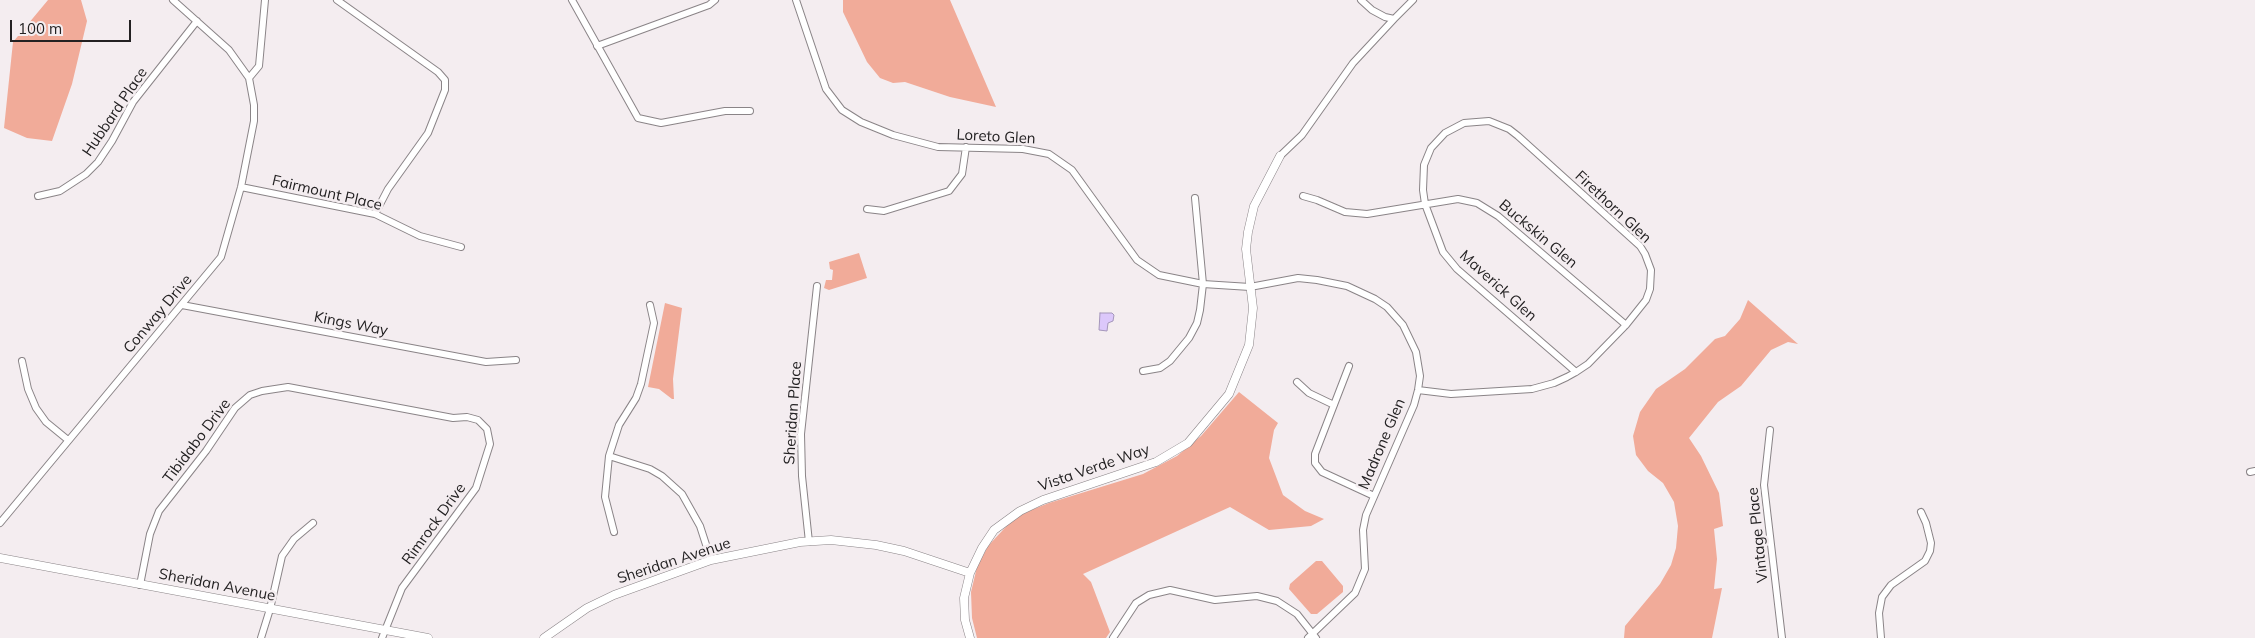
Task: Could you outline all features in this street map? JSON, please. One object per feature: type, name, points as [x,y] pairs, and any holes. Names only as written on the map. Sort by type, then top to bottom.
[{"type":"street","points":[[173,0],[229,50],[249,81],[259,66],[265,0]]},
{"type":"street","points":[[337,0],[438,72],[445,80],[445,90],[428,133],[388,189],[375,214]]},
{"type":"street","points":[[572,0],[638,118],[661,123],[725,111],[750,111]]},
{"type":"street","points":[[597,46],[709,4],[715,0]]},
{"type":"street","name":"Loreto Glen","points":[[796,0],[826,89],[842,110],[861,122],[919,143],[938,147],[1035,150],[1049,154],[1072,170],[1137,260],[1159,275],[1203,284],[1250,287]]},
{"type":"street","points":[[1361,0],[1372,10],[1394,18]]},
{"type":"street","points":[[1280,156],[1302,135],[1353,63],[1413,0]]},
{"type":"street","name":"Hubbard Place","points":[[38,196],[60,191],[86,174],[98,162],[112,141],[133,102],[197,21]]},
{"type":"street","name":"Conway Drive","points":[[0,523],[221,257],[241,187],[254,121],[254,105],[249,81]]},
{"type":"street","name":"Firethorn Glen","points":[[1418,390],[1451,394],[1532,389],[1554,383],[1576,372],[1588,364],[1626,325],[1646,300],[1650,289],[1651,270],[1640,246],[1509,129],[1489,121],[1464,123],[1445,133],[1431,148],[1424,166],[1423,190],[1425,204]]},
{"type":"street","points":[[866,209],[884,211],[949,190],[962,174],[966,147]]},
{"type":"street","name":"Vista Verde Way","points":[[970,638],[965,620],[964,605],[970,573],[982,548],[994,530],[1020,511],[1043,500],[1156,462],[1188,443],[1229,394],[1249,345],[1253,308],[1246,249],[1248,232],[1254,206],[1280,156]]},
{"type":"street","name":"Fairmount Place","points":[[241,187],[375,214],[420,236],[462,247]]},
{"type":"street","name":"Buckskin Glen","points":[[1304,196],[1345,212],[1367,214],[1468,199],[1488,208],[1626,325]]},
{"type":"street","points":[[1143,371],[1160,368],[1170,361],[1189,338],[1197,323],[1203,284],[1195,198]]},
{"type":"street","name":"Maverick Glen","points":[[1425,204],[1443,252],[1457,270],[1576,372]]},
{"type":"street","name":"Madrone Glen","points":[[1250,287],[1298,278],[1347,286],[1375,299],[1387,308],[1403,325],[1416,352],[1420,376],[1418,390],[1414,405],[1366,515],[1363,530],[1366,546],[1364,569],[1355,593],[1312,636]]},
{"type":"street","name":"Sheridan Place","points":[[809,542],[802,476],[801,434],[817,286]]},
{"type":"street","name":"Kings Way","points":[[182,305],[486,362],[516,360]]},
{"type":"street","points":[[614,532],[605,496],[609,456],[619,424],[636,398],[640,384],[654,323],[650,305]]},
{"type":"street","points":[[22,361],[28,389],[36,408],[46,422],[68,440]]},
{"type":"street","points":[[1348,366],[1315,454],[1315,463],[1322,472],[1374,496]]},
{"type":"street","points":[[1297,382],[1309,393],[1334,405]]},
{"type":"street","name":"Tibidabo Drive","points":[[140,584],[150,534],[159,511],[206,451],[235,408],[250,395],[288,387],[453,418]]},
{"type":"street","name":"Rimrock Drive","points":[[383,634],[402,588],[476,488],[490,444],[487,429],[478,420],[467,417],[453,418]]},
{"type":"street","name":"Vintage Place","points":[[1770,430],[1764,485],[1782,638]]},
{"type":"street","points":[[609,456],[650,469],[662,476],[682,494],[690,505],[700,526],[711,560]]},
{"type":"street","points":[[1881,638],[1879,613],[1882,597],[1891,585],[1925,561],[1930,551],[1931,543],[1928,529],[1921,512]]},
{"type":"street","points":[[261,638],[270,609],[282,556],[294,539],[313,523]]},
{"type":"street","name":"Sheridan Avenue","points":[[544,638],[603,599],[711,560],[809,542],[831,540],[876,545],[904,551],[970,573]]},
{"type":"street","name":"Sheridan Avenue","points":[[0,558],[270,609],[383,634],[428,638]]},
{"type":"street","points":[[1113,638],[1136,603],[1149,595],[1170,590],[1215,600],[1257,596],[1277,601],[1297,614],[1312,636]]},
{"type":"shaded area","points":[[48,0],[81,0],[87,21],[72,84],[52,141],[27,138],[4,128],[13,42]]},
{"type":"shaded area","points":[[843,0],[950,0],[996,107],[950,97],[905,82],[893,83],[880,78],[867,62],[843,12]]},
{"type":"shaded area","points":[[859,253],[867,278],[829,290],[824,288],[826,280],[832,280],[833,270],[830,269],[829,262]]},
{"type":"shaded area","points":[[1748,300],[1798,344],[1788,342],[1771,350],[1741,386],[1718,402],[1689,438],[1701,456],[1719,493],[1723,526],[1714,529],[1717,559],[1714,589],[1722,588],[1712,638],[1624,638],[1625,626],[1660,584],[1671,565],[1676,548],[1678,526],[1674,502],[1663,483],[1648,471],[1636,455],[1633,436],[1640,412],[1656,389],[1685,369],[1715,339],[1725,336],[1740,319]]},
{"type":"shaded area","points":[[665,303],[682,308],[673,379],[674,399],[659,389],[648,387]]},
{"type":"shaded area","points":[[1100,313],[1112,313],[1114,315],[1113,321],[1108,323],[1107,331],[1099,330]]},
{"type":"shaded area","points":[[1239,392],[1278,423],[1274,430],[1269,458],[1283,495],[1305,511],[1324,519],[1311,526],[1269,530],[1230,507],[1083,574],[1091,582],[1110,632],[1106,638],[977,638],[972,618],[971,592],[977,567],[988,546],[1016,516],[1049,503],[1143,474],[1177,456],[1201,436]]},
{"type":"shaded area","points":[[1316,561],[1322,561],[1343,586],[1343,592],[1317,614],[1311,614],[1289,589],[1290,584]]}]
